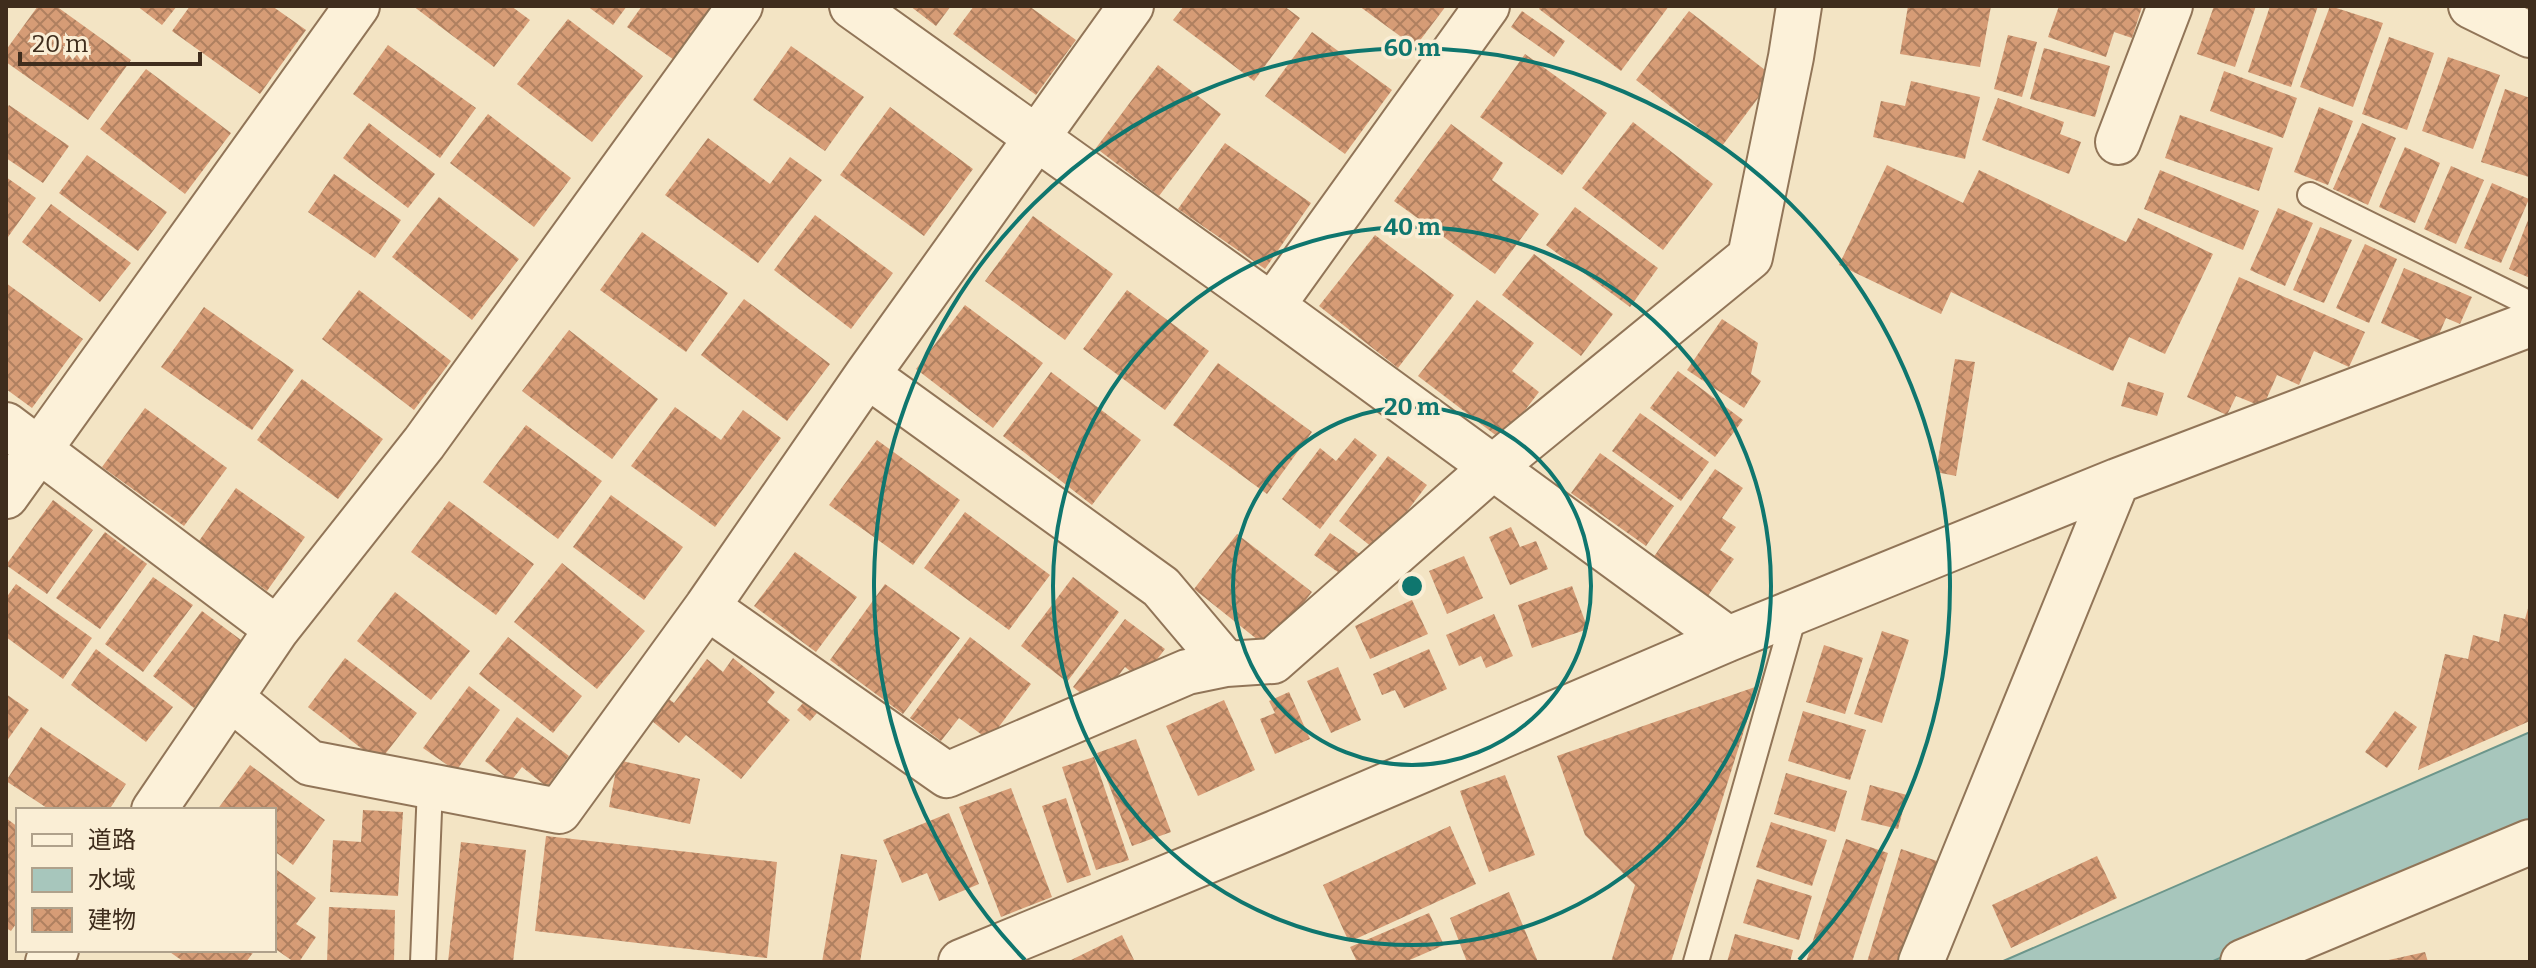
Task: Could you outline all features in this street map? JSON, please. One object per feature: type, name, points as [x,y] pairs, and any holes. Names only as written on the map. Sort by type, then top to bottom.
[{"type":"street","points":[[6,496],[23,437],[357,6]]},
{"type":"street","points":[[155,808],[277,629],[424,443],[740,6]]},
{"type":"street","points":[[852,6],[1272,306],[1728,639]]},
{"type":"street","points":[[232,699],[310,763],[559,811],[707,607],[867,375],[1131,6]]},
{"type":"street","points":[[1272,306],[1487,6]]},
{"type":"street","points":[[707,607],[947,775],[1187,672],[1226,664],[1273,661],[1492,468],[1750,257],[1799,6]]},
{"type":"street","points":[[2118,142],[2170,6]]},
{"type":"street","points":[[2471,6],[2530,35]]},
{"type":"street","points":[[961,962],[1041,947],[1275,833],[1728,639],[2117,481],[2530,324]]},
{"type":"street","points":[[867,375],[1161,587],[1226,664]]},
{"type":"street","points":[[23,437],[277,629]]},
{"type":"street","points":[[1921,962],[2117,481]]},
{"type":"street","points":[[2243,962],[2330,945],[2530,842]]},
{"type":"lane","points":[[2310,195],[2530,304]]},
{"type":"lane","points":[[1696,962],[1795,612]]},
{"type":"lane","points":[[423,962],[430,786]]},
{"type":"water","points":[[2530,732],[2530,823],[2211,962],[2001,962]]},
{"type":"building","points":[[38,6],[56,6],[131,60],[88,120],[6,62],[6,50]]},
{"type":"building","points":[[137,6],[177,6],[162,25]]},
{"type":"building","points":[[190,6],[272,6],[306,30],[260,94],[172,31]]},
{"type":"building","points":[[413,6],[511,6],[530,20],[494,67]]},
{"type":"building","points":[[587,6],[627,6],[613,25]]},
{"type":"building","points":[[642,6],[718,6],[677,62],[627,27]]},
{"type":"building","points":[[910,6],[951,6],[936,26]]},
{"type":"building","points":[[974,6],[1029,6],[1076,40],[1036,95],[953,34]]},
{"type":"building","points":[[1184,6],[1284,6],[1300,18],[1254,81],[1173,20]]},
{"type":"building","points":[[1359,6],[1446,6],[1415,47]]},
{"type":"building","points":[[1541,6],[1669,6],[1621,71],[1539,9]]},
{"type":"building","points":[[1908,6],[1991,6],[1980,67],[1900,54]]},
{"type":"building","points":[[2059,6],[2142,7],[2132,38],[2114,32],[2106,57],[2048,37]]},
{"type":"building","points":[[2214,6],[2256,6],[2235,67],[2197,54]]},
{"type":"building","points":[[2270,6],[2318,6],[2291,87],[2248,72]]},
{"type":"building","points":[[2330,6],[2383,23],[2353,107],[2300,87]]},
{"type":"building","points":[[1522,11],[1565,41],[1554,57],[1511,27]]},
{"type":"building","points":[[1689,11],[1774,77],[1722,146],[1636,80]]},
{"type":"building","points":[[568,19],[643,76],[592,142],[517,84]]},
{"type":"building","points":[[1312,32],[1392,90],[1345,154],[1265,96]]},
{"type":"building","points":[[2008,35],[2037,42],[2022,97],[1994,89]]},
{"type":"building","points":[[2389,37],[2434,53],[2407,130],[2362,114]]},
{"type":"building","points":[[388,45],[476,108],[440,158],[353,94]]},
{"type":"building","points":[[791,46],[864,97],[825,151],[753,100]]},
{"type":"building","points":[[2044,48],[2110,66],[2095,117],[2030,99]]},
{"type":"building","points":[[1525,54],[1607,113],[1562,175],[1480,117]]},
{"type":"building","points":[[2448,57],[2500,75],[2473,149],[2422,131]]},
{"type":"building","points":[[1158,65],[1221,114],[1159,196],[1096,148]]},
{"type":"building","points":[[146,69],[231,133],[185,194],[100,129]]},
{"type":"building","points":[[2224,71],[2297,98],[2283,138],[2210,111]]},
{"type":"building","points":[[1911,81],[1980,97],[1965,159],[1873,137],[1881,101],[1905,106]]},
{"type":"building","points":[[2505,89],[2530,98],[2529,177],[2481,162]]},
{"type":"building","points":[[1998,98],[2064,122],[2060,134],[2081,142],[2069,174],[1982,140]]},
{"type":"building","points":[[9,105],[69,146],[43,183],[6,158],[6,110]]},
{"type":"building","points":[[890,107],[973,169],[924,236],[840,175]]},
{"type":"building","points":[[2319,107],[2353,121],[2328,185],[2294,172]]},
{"type":"building","points":[[488,114],[571,178],[534,227],[450,163]]},
{"type":"building","points":[[2180,115],[2273,148],[2259,191],[2165,158]]},
{"type":"building","points":[[1633,122],[1713,184],[1663,250],[1582,188]]},
{"type":"building","points":[[369,123],[435,174],[408,208],[343,158]]},
{"type":"building","points":[[2362,123],[2396,138],[2368,205],[2333,189]]},
{"type":"building","points":[[1451,124],[1503,163],[1492,180],[1539,214],[1495,274],[1394,201]]},
{"type":"building","points":[[708,138],[770,184],[790,157],[822,180],[758,263],[665,195]]},
{"type":"building","points":[[1225,143],[1311,203],[1265,269],[1178,209]]},
{"type":"building","points":[[2405,147],[2440,163],[2415,223],[2379,207]]},
{"type":"building","points":[[87,155],[167,212],[138,251],[59,193]]},
{"type":"building","points":[[1887,165],[1963,203],[1979,170],[2126,242],[2138,218],[2213,254],[2165,354],[2129,337],[2113,371],[1951,292],[1941,314],[1839,265]]},
{"type":"building","points":[[2451,166],[2484,180],[2456,244],[2424,229]]},
{"type":"building","points":[[2160,170],[2259,211],[2243,250],[2144,209]]},
{"type":"building","points":[[334,174],[401,220],[375,258],[308,212]]},
{"type":"building","points":[[6,177],[36,198],[8,237],[6,235]]},
{"type":"building","points":[[2492,183],[2529,199],[2501,263],[2464,248]]},
{"type":"building","points":[[439,197],[519,259],[472,320],[392,257]]},
{"type":"building","points":[[51,204],[131,263],[100,302],[22,242]]},
{"type":"building","points":[[1575,207],[1658,268],[1630,307],[1546,245]]},
{"type":"building","points":[[2278,208],[2313,223],[2285,286],[2250,270]]},
{"type":"building","points":[[815,215],[893,273],[851,329],[774,270]]},
{"type":"building","points":[[2530,215],[2530,278],[2509,269]]},
{"type":"building","points":[[1033,216],[1113,274],[1065,340],[985,281]]},
{"type":"building","points":[[2320,227],[2352,240],[2324,303],[2293,290]]},
{"type":"building","points":[[642,232],[728,293],[686,352],[600,290]]},
{"type":"building","points":[[1375,235],[1454,295],[1398,368],[1319,306]]},
{"type":"building","points":[[2365,244],[2397,259],[2369,323],[2336,308]]},
{"type":"building","points":[[1534,254],[1613,314],[1581,356],[1502,295]]},
{"type":"building","points":[[2404,268],[2472,297],[2460,324],[2446,318],[2434,346],[2381,323]]},
{"type":"building","points":[[2239,277],[2365,332],[2349,367],[2314,351],[2299,385],[2277,375],[2263,407],[2236,396],[2227,415],[2187,397]]},
{"type":"building","points":[[6,283],[83,339],[32,408],[6,389]]},
{"type":"building","points":[[359,290],[451,361],[414,410],[322,339]]},
{"type":"building","points":[[1127,290],[1209,351],[1165,410],[1083,349]]},
{"type":"building","points":[[744,299],[830,364],[787,421],[701,355]]},
{"type":"building","points":[[1477,300],[1534,343],[1512,371],[1539,392],[1502,440],[1418,376]]},
{"type":"building","points":[[965,305],[1043,363],[993,428],[916,369]]},
{"type":"building","points":[[204,307],[294,370],[252,430],[161,367]]},
{"type":"building","points":[[1722,319],[1758,343],[1751,374],[1761,381],[1744,408],[1687,370]]},
{"type":"building","points":[[569,330],[658,399],[612,459],[522,391]]},
{"type":"building","points":[[1955,359],[1975,362],[1956,476],[1936,472]]},
{"type":"building","points":[[1218,363],[1312,432],[1267,494],[1173,425]]},
{"type":"building","points":[[1678,371],[1743,420],[1715,457],[1650,408]]},
{"type":"building","points":[[1051,372],[1141,440],[1092,505],[1003,436]]},
{"type":"building","points":[[302,379],[383,439],[338,499],[257,440]]},
{"type":"building","points":[[2128,382],[2164,393],[2157,416],[2121,406]]},
{"type":"building","points":[[675,407],[721,440],[743,410],[781,438],[715,527],[631,466]]},
{"type":"building","points":[[145,408],[227,468],[184,526],[102,467]]},
{"type":"building","points":[[1640,413],[1709,462],[1681,501],[1612,451]]},
{"type":"building","points":[[526,425],[602,481],[558,539],[483,482]]},
{"type":"building","points":[[1355,438],[1377,455],[1320,529],[1282,499],[1320,448],[1336,461]]},
{"type":"building","points":[[877,440],[960,500],[913,565],[829,505]]},
{"type":"building","points":[[1600,453],[1674,506],[1646,546],[1571,493]]},
{"type":"building","points":[[1388,456],[1427,485],[1377,551],[1339,521]]},
{"type":"building","points":[[1715,469],[1743,488],[1722,518],[1736,527],[1720,550],[1734,559],[1707,597],[1653,558]]},
{"type":"building","points":[[236,488],[305,537],[267,591],[199,541]]},
{"type":"building","points":[[611,495],[683,547],[644,600],[573,547]]},
{"type":"building","points":[[53,500],[93,530],[47,594],[6,565]]},
{"type":"building","points":[[449,501],[534,564],[496,615],[411,552]]},
{"type":"building","points":[[965,512],[1050,575],[1009,630],[924,568]]},
{"type":"building","points":[[1511,527],[1520,547],[1536,541],[1548,569],[1510,585],[1489,537]]},
{"type":"building","points":[[105,532],[147,564],[100,629],[56,598]]},
{"type":"building","points":[[1330,533],[1364,557],[1349,580],[1314,555]]},
{"type":"building","points":[[1237,534],[1312,592],[1268,648],[1194,589]]},
{"type":"building","points":[[795,552],[857,597],[816,652],[754,606]]},
{"type":"building","points":[[1464,556],[1483,598],[1447,614],[1429,571]]},
{"type":"building","points":[[562,563],[645,631],[597,689],[514,622]]},
{"type":"building","points":[[153,577],[193,605],[143,672],[105,644]]},
{"type":"building","points":[[1073,577],[1119,612],[1067,682],[1021,646]]},
{"type":"building","points":[[16,584],[92,638],[63,679],[6,637],[6,598]]},
{"type":"building","points":[[885,584],[960,638],[903,714],[830,660]]},
{"type":"building","points":[[1572,586],[1588,629],[1532,648],[1518,605]]},
{"type":"building","points":[[395,592],[470,651],[431,700],[357,641]]},
{"type":"building","points":[[1412,600],[1428,634],[1370,659],[1355,626]]},
{"type":"building","points":[[2529,605],[2530,721],[2418,770],[2445,654],[2468,659],[2473,635],[2499,642],[2504,614],[2525,619]]},
{"type":"building","points":[[202,611],[245,643],[194,708],[153,676]]},
{"type":"building","points":[[1494,614],[1513,656],[1486,668],[1481,656],[1459,666],[1446,635]]},
{"type":"building","points":[[1125,619],[1165,649],[1141,680],[1125,667],[1096,705],[1073,687]]},
{"type":"building","points":[[1882,631],[1909,640],[1882,723],[1854,714]]},
{"type":"building","points":[[508,637],[582,696],[553,733],[479,674]]},
{"type":"building","points":[[970,637],[1031,684],[989,740],[959,718],[941,741],[910,718]]},
{"type":"building","points":[[1824,645],[1863,658],[1845,714],[1806,702]]},
{"type":"building","points":[[96,649],[173,707],[146,742],[71,685]]},
{"type":"building","points":[[1429,649],[1447,689],[1404,708],[1395,690],[1382,695],[1373,674]]},
{"type":"building","points":[[345,658],[417,713],[379,762],[308,707]]},
{"type":"building","points":[[733,658],[775,692],[767,702],[790,720],[741,779],[686,735],[679,743],[647,717],[664,695],[674,703],[707,659],[723,672]]},
{"type":"building","points":[[1338,667],[1361,720],[1331,733],[1307,681]]},
{"type":"building","points":[[469,686],[500,710],[456,771],[423,748]]},
{"type":"building","points":[[1758,686],[1671,962],[1611,962],[1635,885],[1585,835],[1557,756]]},
{"type":"building","points":[[1289,692],[1310,739],[1275,754],[1260,719],[1275,713],[1269,701]]},
{"type":"building","points":[[6,694],[29,710],[6,742]]},
{"type":"building","points":[[1224,700],[1255,770],[1198,796],[1166,726]]},
{"type":"building","points":[[803,703],[817,713],[810,721],[797,710]]},
{"type":"building","points":[[1803,711],[1866,730],[1850,780],[1788,761]]},
{"type":"building","points":[[2395,711],[2417,727],[2387,768],[2365,752]]},
{"type":"building","points":[[517,717],[569,756],[547,787],[522,767],[511,781],[485,761]]},
{"type":"building","points":[[41,727],[126,784],[110,808],[47,808],[6,781]]},
{"type":"building","points":[[1136,739],[1171,832],[1132,846],[1097,753]]},
{"type":"building","points":[[1094,757],[1129,860],[1096,870],[1062,767]]},
{"type":"building","points":[[618,760],[700,779],[690,824],[609,807]]},
{"type":"building","points":[[250,765],[325,820],[293,865],[276,852],[276,808],[218,808]]},
{"type":"building","points":[[1786,773],[1847,791],[1835,832],[1774,814]]},
{"type":"building","points":[[1505,775],[1535,855],[1489,872],[1460,791]]},
{"type":"building","points":[[1870,785],[1907,795],[1898,829],[1861,820]]},
{"type":"building","points":[[1011,788],[1052,897],[1001,917],[959,807]]},
{"type":"building","points":[[1066,798],[1091,875],[1067,883],[1042,806]]},
{"type":"building","points":[[363,810],[403,812],[398,896],[330,892],[333,840],[361,842]]},
{"type":"building","points":[[949,813],[979,884],[939,901],[927,873],[902,883],[883,840]]},
{"type":"building","points":[[6,818],[16,826],[16,924],[11,931],[6,928]]},
{"type":"building","points":[[1771,822],[1827,840],[1812,886],[1756,867]]},
{"type":"building","points":[[1450,826],[1476,884],[1349,942],[1323,885]]},
{"type":"building","points":[[546,836],[777,862],[767,958],[535,931]]},
{"type":"building","points":[[1846,839],[1888,853],[1852,962],[1806,962]]},
{"type":"building","points":[[461,842],[526,850],[513,962],[448,962]]},
{"type":"building","points":[[1901,849],[1937,861],[1905,962],[1867,962]]},
{"type":"building","points":[[841,854],[877,860],[860,962],[822,962]]},
{"type":"building","points":[[2097,856],[2117,898],[2011,948],[1992,905]]},
{"type":"building","points":[[276,869],[316,898],[296,924],[316,937],[299,962],[294,962],[276,949]]},
{"type":"building","points":[[1757,879],[1812,896],[1799,940],[1743,923]]},
{"type":"building","points":[[1509,892],[1538,962],[1467,962],[1450,918]]},
{"type":"building","points":[[329,907],[395,910],[394,962],[327,962]]},
{"type":"building","points":[[1429,913],[1444,945],[1405,962],[1357,962],[1350,947]]},
{"type":"building","points":[[1735,934],[1793,950],[1790,962],[1727,962]]},
{"type":"building","points":[[1122,935],[1135,962],[1067,962]]},
{"type":"building","points":[[170,952],[254,952],[246,962],[184,962]]},
{"type":"building","points":[[2425,952],[2428,962],[2384,962],[2384,961]]}]
